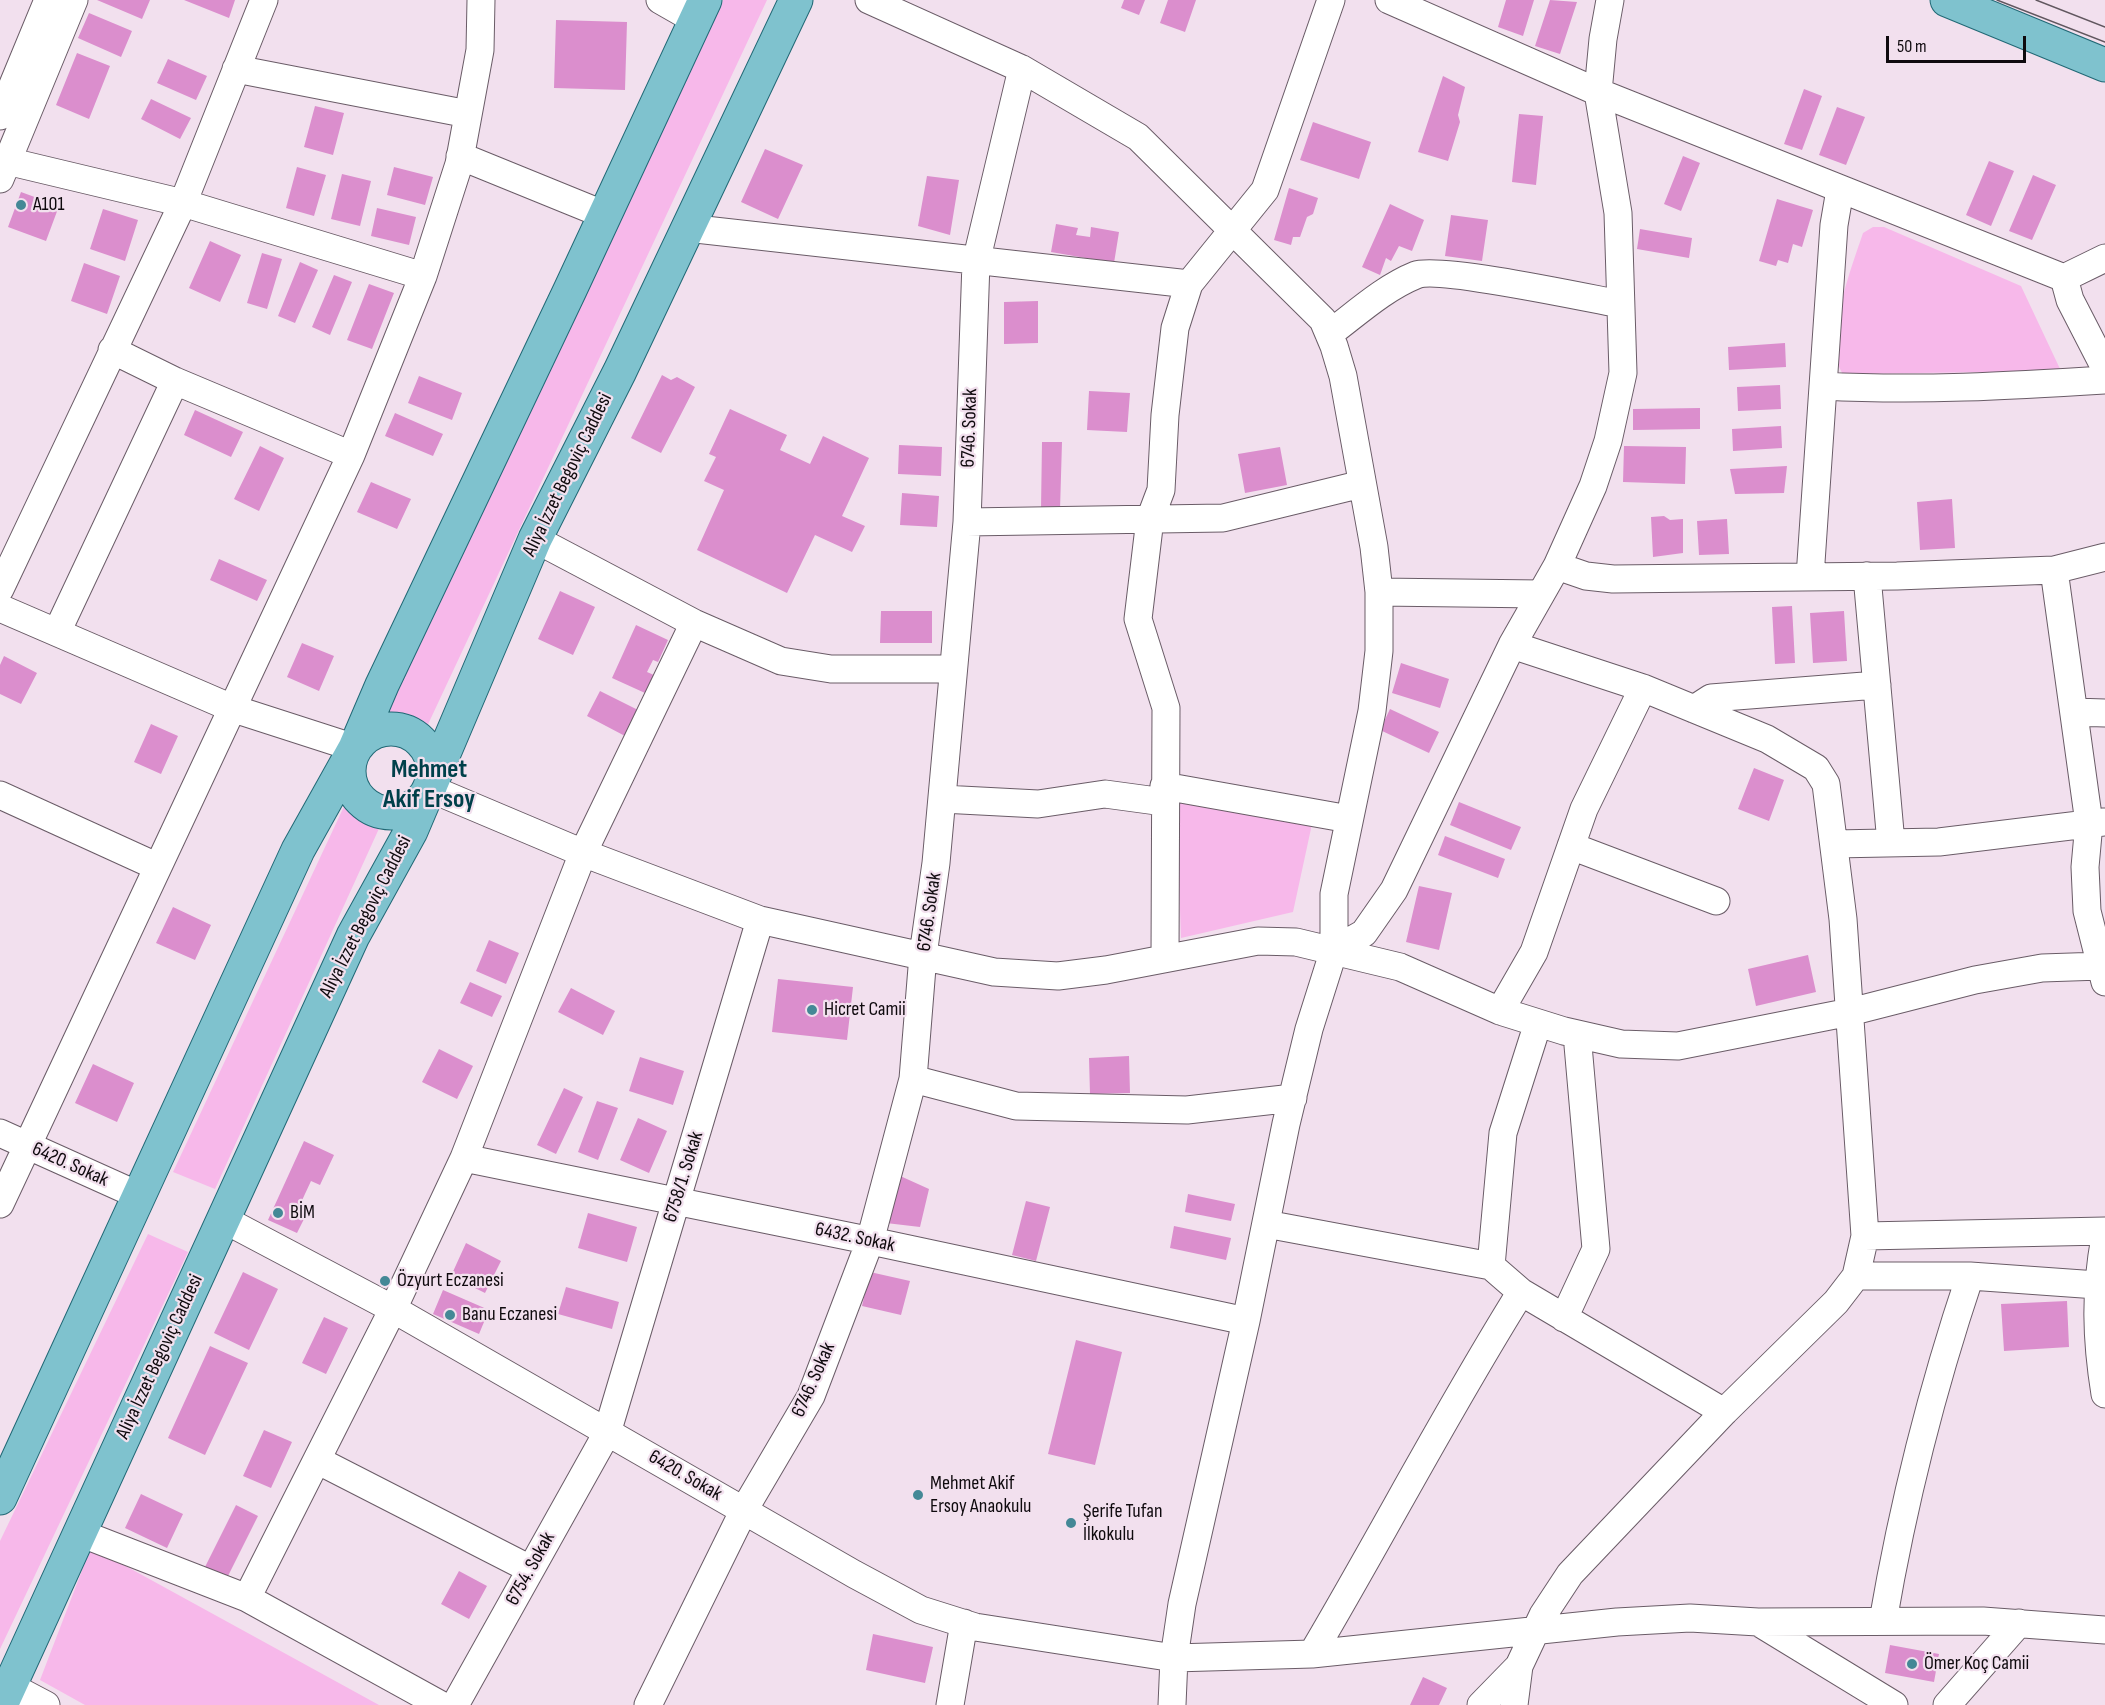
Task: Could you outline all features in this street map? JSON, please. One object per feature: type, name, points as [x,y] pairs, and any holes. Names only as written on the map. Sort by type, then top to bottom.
[{"type":"main road","name":"Aliya İzzet Begoviç Caddesi","points":[[5,1696],[352,936],[411,831],[535,539],[796,0]]},
{"type":"main road","points":[[1947,0],[2105,65]]},
{"type":"main road","points":[[0,1498],[298,850],[355,748],[364,738],[376,731],[390,729],[410,734],[426,747],[432,760],[433,774],[429,788],[422,799],[404,810],[384,812],[371,808],[360,800],[350,782],[350,761],[355,748],[382,685],[700,10]]},
{"type":"street","points":[[0,116],[48,0]]},
{"type":"street","points":[[74,0],[4,170],[183,203],[423,276]]},
{"type":"street","points":[[0,589],[183,203],[264,0]]},
{"type":"street","points":[[0,1204],[234,709],[351,455],[423,276],[460,156],[480,50],[481,0]]},
{"type":"street","points":[[660,0],[700,10]]},
{"type":"street","points":[[869,0],[1022,69],[1138,137],[1233,228],[1323,320],[1343,376],[1379,592],[1379,651],[1372,711],[1334,894],[1334,950],[1309,1029],[1182,1604],[1174,1658],[1172,1705]]},
{"type":"street","points":[[1165,957],[1166,708],[1138,619],[1150,519],[1161,490],[1165,415],[1175,328],[1189,284],[1265,190],[1331,0]]},
{"type":"street","points":[[1389,0],[1598,92],[2064,278],[2105,258]]},
{"type":"street","points":[[1334,950],[1364,933],[1394,890],[1512,645],[1557,566],[1593,486],[1616,408],[1623,374],[1618,213],[1598,92],[1603,39],[1610,0]]},
{"type":"street","points":[[236,69],[468,114]]},
{"type":"street","name":"6746. Sokak","points":[[648,1705],[744,1510],[811,1396],[870,1241],[913,1079],[923,956],[942,799],[967,522],[976,262],[1022,69]]},
{"type":"street","points":[[460,156],[605,215]]},
{"type":"street","points":[[1810,577],[1834,225],[1840,190]]},
{"type":"street","points":[[687,228],[1189,284]]},
{"type":"street","points":[[1329,334],[1384,292],[1419,274],[1507,284],[1620,304]]},
{"type":"street","points":[[2064,278],[2070,300],[2105,368]]},
{"type":"street","points":[[112,350],[174,381],[351,455]]},
{"type":"street","points":[[1823,386],[1886,389],[1966,388],[2105,380]]},
{"type":"street","points":[[57,632],[174,381]]},
{"type":"street","points":[[967,522],[1223,518],[1362,484]]},
{"type":"street","points":[[535,539],[694,623],[781,661],[831,669],[952,669]]},
{"type":"street","points":[[1557,566],[1586,576],[1613,579],[1810,577],[2054,570],[2105,557]]},
{"type":"street","points":[[429,788],[583,853],[760,920],[994,972],[1058,976],[1106,970],[1258,941],[1296,942],[1400,967],[1500,1011],[1577,1034],[1621,1044],[1678,1046],[1850,1012],[1986,978],[2042,968],[2103,974],[2086,911],[2085,867],[2097,822],[2073,712],[2054,570]]},
{"type":"street","points":[[1867,576],[1891,843]]},
{"type":"street","points":[[1379,592],[1540,594]]},
{"type":"street","points":[[0,608],[234,709],[355,748]]},
{"type":"street","points":[[247,1598],[393,1309],[464,1158],[583,853],[694,623]]},
{"type":"street","points":[[1512,645],[1643,688],[1767,739],[1816,768],[1826,784],[1850,1012],[1864,1236],[1856,1276],[1836,1302],[1724,1412],[1570,1574],[1535,1631],[1519,1666],[1514,1705]]},
{"type":"street","points":[[1694,709],[1712,698],[1877,685]]},
{"type":"street","points":[[1500,1011],[1534,951],[1584,809],[1643,688]]},
{"type":"street","points":[[2073,712],[2105,713]]},
{"type":"street","points":[[942,799],[1038,804],[1105,794],[1164,794],[1349,819]]},
{"type":"street","points":[[0,795],[158,867]]},
{"type":"street","points":[[1834,844],[1939,842],[2097,822]]},
{"type":"street","points":[[1571,846],[1716,901]]},
{"type":"street","name":"6758/1. Sokak","points":[[607,1433],[760,920]]},
{"type":"street","points":[[1491,1266],[1503,1133],[1539,1023]]},
{"type":"street","points":[[1564,1318],[1596,1249],[1577,1034]]},
{"type":"street","points":[[913,1079],[1027,1106],[1187,1110],[1293,1098]]},
{"type":"street","name":"6420. Sokak","points":[[0,1133],[140,1196]]},
{"type":"street","name":"6432. Sokak","points":[[464,1158],[1246,1321]]},
{"type":"street","name":"6420. Sokak","points":[[223,1219],[393,1309],[921,1610],[963,1623],[1174,1658],[1312,1654],[1690,1618],[1758,1622],[1983,1620],[2105,1630]]},
{"type":"street","points":[[1266,1224],[1491,1266],[1521,1292],[1724,1412]]},
{"type":"street","points":[[1864,1236],[2105,1231]]},
{"type":"street","points":[[2105,1237],[2097,1285],[2100,1363],[2105,1394]]},
{"type":"street","points":[[1856,1276],[1970,1276],[2097,1285]]},
{"type":"street","points":[[1883,1621],[1898,1533],[1941,1362],[1970,1276]]},
{"type":"street","points":[[1312,1654],[1373,1551],[1474,1366],[1521,1292]]},
{"type":"street","name":"6754. Sokak","points":[[455,1705],[607,1433]]},
{"type":"street","points":[[317,1460],[531,1569]]},
{"type":"street","points":[[80,1533],[247,1598],[441,1705]]},
{"type":"street","points":[[1758,1622],[1894,1705]]},
{"type":"street","points":[[950,1705],[963,1623]]},
{"type":"street","points":[[1947,1705],[2019,1623]]},
{"type":"street","points":[[1481,1705],[1519,1666]]},
{"type":"street","points":[[5,1696],[46,1705]]},
{"type":"shaded area","points":[[723,0],[767,0],[416,750],[378,734],[574,308]]},
{"type":"shaded area","points":[[1873,227],[1884,227],[2021,286],[2061,371],[1843,374],[1837,361],[1836,344],[1841,305],[1863,233]]},
{"type":"shaded area","points":[[1176,798],[1312,824],[1293,912],[1181,938]]},
{"type":"shaded area","points":[[347,800],[382,822],[215,1189],[173,1172]]},
{"type":"shaded area","points":[[148,1234],[188,1252],[0,1649],[0,1541]]},
{"type":"shaded area","points":[[91,1547],[379,1705],[85,1705],[40,1680]]},
{"type":"building","points":[[97,0],[150,0],[142,19]]},
{"type":"building","points":[[184,0],[235,0],[229,18]]},
{"type":"building","points":[[1124,0],[1145,0],[1139,15],[1121,8]]},
{"type":"building","points":[[1168,0],[1196,0],[1185,32],[1160,23]]},
{"type":"building","points":[[1506,0],[1534,0],[1523,36],[1498,27]]},
{"type":"building","points":[[1550,0],[1577,2],[1560,54],[1535,46]]},
{"type":"building","points":[[89,13],[132,31],[121,57],[78,38]]},
{"type":"building","points":[[556,20],[627,22],[625,90],[554,88]]},
{"type":"building","points":[[77,53],[110,66],[89,119],[56,105]]},
{"type":"building","points":[[168,59],[207,76],[196,100],[157,83]]},
{"type":"building","points":[[1443,76],[1465,87],[1458,115],[1460,122],[1448,161],[1418,152]]},
{"type":"building","points":[[1804,89],[1822,96],[1802,150],[1784,144]]},
{"type":"building","points":[[151,99],[191,118],[180,139],[141,119]]},
{"type":"building","points":[[315,106],[344,113],[333,155],[304,147]]},
{"type":"building","points":[[1837,107],[1865,117],[1846,165],[1819,155]]},
{"type":"building","points":[[1519,114],[1543,116],[1536,185],[1512,182]]},
{"type":"building","points":[[1313,122],[1371,142],[1359,179],[1300,160]]},
{"type":"building","points":[[765,149],[803,165],[778,219],[741,202]]},
{"type":"building","points":[[1683,156],[1700,163],[1681,211],[1664,204]]},
{"type":"building","points":[[1989,161],[2014,171],[1991,226],[1966,215]]},
{"type":"building","points":[[297,167],[326,175],[314,216],[286,208]]},
{"type":"building","points":[[394,167],[433,177],[425,205],[387,195]]},
{"type":"building","points":[[342,174],[371,181],[360,226],[331,219]]},
{"type":"building","points":[[2033,175],[2056,185],[2032,240],[2009,231]]},
{"type":"building","points":[[927,176],[959,180],[950,235],[918,226]]},
{"type":"building","points":[[1289,188],[1318,198],[1313,214],[1307,217],[1300,237],[1293,237],[1291,245],[1274,240]]},
{"type":"building","points":[[21,192],[59,206],[46,241],[8,227]]},
{"type":"building","points":[[1777,199],[1813,210],[1802,247],[1793,244],[1788,263],[1778,260],[1776,266],[1759,261]]},
{"type":"building","points":[[1390,204],[1424,220],[1412,251],[1399,246],[1391,261],[1386,258],[1380,275],[1362,267]]},
{"type":"building","points":[[377,208],[416,217],[409,245],[371,236]]},
{"type":"building","points":[[103,209],[138,220],[125,261],[90,249]]},
{"type":"building","points":[[1451,215],[1488,220],[1482,261],[1445,256]]},
{"type":"building","points":[[1056,224],[1078,228],[1076,235],[1090,237],[1091,227],[1119,232],[1114,263],[1051,252]]},
{"type":"building","points":[[1640,229],[1692,238],[1689,258],[1637,249]]},
{"type":"building","points":[[210,241],[241,255],[220,302],[189,288]]},
{"type":"building","points":[[262,253],[282,259],[267,309],[247,303]]},
{"type":"building","points":[[300,262],[318,270],[295,323],[278,316]]},
{"type":"building","points":[[84,263],[120,276],[107,314],[71,301]]},
{"type":"building","points":[[334,275],[352,282],[330,335],[312,327]]},
{"type":"building","points":[[369,284],[394,293],[372,349],[347,340]]},
{"type":"building","points":[[1038,301],[1038,343],[1004,344],[1004,302]]},
{"type":"building","points":[[1785,343],[1786,367],[1729,370],[1728,347]]},
{"type":"building","points":[[662,375],[671,380],[677,377],[695,387],[661,453],[631,438]]},
{"type":"building","points":[[419,376],[462,393],[452,420],[408,403]]},
{"type":"building","points":[[1780,385],[1781,409],[1738,411],[1737,387]]},
{"type":"building","points":[[1089,391],[1130,393],[1127,432],[1087,430]]},
{"type":"building","points":[[1700,408],[1700,429],[1633,430],[1633,409]]},
{"type":"building","points":[[730,409],[787,435],[780,450],[810,464],[823,436],[869,458],[842,516],[865,526],[852,552],[815,535],[787,593],[697,550],[724,490],[704,481],[716,457],[709,454]]},
{"type":"building","points":[[195,410],[243,432],[231,457],[184,435]]},
{"type":"building","points":[[395,413],[443,434],[433,456],[385,436]]},
{"type":"building","points":[[1781,426],[1782,448],[1733,451],[1732,429]]},
{"type":"building","points":[[1042,442],[1062,442],[1060,510],[1041,509]]},
{"type":"building","points":[[899,445],[942,447],[941,476],[898,474]]},
{"type":"building","points":[[260,446],[284,458],[259,511],[234,499]]},
{"type":"building","points":[[1624,446],[1686,447],[1685,484],[1623,482]]},
{"type":"building","points":[[1280,447],[1287,485],[1245,493],[1238,454]]},
{"type":"building","points":[[1787,466],[1784,493],[1735,494],[1730,469]]},
{"type":"building","points":[[371,482],[411,499],[397,529],[357,512]]},
{"type":"building","points":[[902,493],[939,496],[937,527],[900,525]]},
{"type":"building","points":[[1952,499],[1955,548],[1920,550],[1917,502]]},
{"type":"building","points":[[1664,516],[1670,520],[1683,519],[1683,553],[1653,557],[1651,517]]},
{"type":"building","points":[[1727,519],[1729,554],[1699,555],[1697,521]]},
{"type":"building","points":[[219,559],[267,580],[257,601],[210,580]]},
{"type":"building","points":[[560,591],[595,607],[573,655],[538,639]]},
{"type":"building","points":[[1792,606],[1795,663],[1775,664],[1772,607]]},
{"type":"building","points":[[881,611],[932,611],[932,643],[880,643]]},
{"type":"building","points":[[1844,611],[1847,661],[1813,663],[1810,613]]},
{"type":"building","points":[[636,625],[668,640],[658,662],[653,660],[647,672],[654,675],[645,693],[612,678]]},
{"type":"building","points":[[302,643],[334,656],[319,691],[287,677]]},
{"type":"building","points":[[4,656],[37,673],[21,704],[0,694],[0,665]]},
{"type":"building","points":[[1401,663],[1449,679],[1440,708],[1392,693]]},
{"type":"building","points":[[600,691],[638,710],[625,736],[587,716]]},
{"type":"building","points":[[1390,709],[1439,732],[1429,753],[1380,730]]},
{"type":"building","points":[[151,724],[178,736],[161,774],[134,762]]},
{"type":"building","points":[[1754,768],[1784,780],[1769,821],[1738,809]]},
{"type":"building","points":[[1459,802],[1521,827],[1511,850],[1450,825]]},
{"type":"building","points":[[1445,836],[1505,859],[1498,878],[1438,855]]},
{"type":"building","points":[[1419,886],[1452,893],[1439,950],[1406,942]]},
{"type":"building","points":[[173,907],[211,925],[195,960],[156,943]]},
{"type":"building","points":[[489,940],[519,953],[506,984],[476,971]]},
{"type":"building","points":[[1808,955],[1816,992],[1756,1006],[1748,969]]},
{"type":"building","name":"Hicret Camii","points":[[778,979],[853,987],[847,1040],[772,1032]]},
{"type":"building","points":[[470,982],[502,996],[492,1017],[460,1003]]},
{"type":"building","points":[[571,988],[615,1011],[603,1035],[558,1012]]},
{"type":"building","points":[[439,1049],[473,1066],[457,1099],[422,1082]]},
{"type":"building","points":[[1129,1056],[1130,1093],[1090,1094],[1089,1058]]},
{"type":"building","points":[[640,1057],[684,1071],[673,1105],[629,1091]]},
{"type":"building","points":[[93,1064],[134,1083],[117,1122],[75,1103]]},
{"type":"building","points":[[564,1088],[583,1097],[556,1154],[537,1145]]},
{"type":"building","points":[[597,1101],[618,1108],[598,1160],[578,1152]]},
{"type":"building","points":[[638,1118],[667,1131],[649,1173],[620,1160]]},
{"type":"building","points":[[304,1141],[334,1155],[320,1185],[311,1181],[298,1209],[307,1213],[297,1233],[268,1220]]},
{"type":"building","points":[[898,1175],[929,1189],[920,1227],[886,1223]]},
{"type":"building","points":[[1188,1194],[1235,1204],[1231,1221],[1185,1212]]},
{"type":"building","points":[[1026,1201],[1050,1207],[1036,1261],[1012,1255]]},
{"type":"building","points":[[588,1213],[637,1227],[627,1262],[578,1248]]},
{"type":"building","points":[[1174,1226],[1231,1238],[1226,1260],[1170,1248]]},
{"type":"building","points":[[466,1243],[501,1261],[485,1293],[451,1276]]},
{"type":"building","points":[[243,1272],[278,1289],[249,1350],[214,1333]]},
{"type":"building","points":[[870,1272],[910,1281],[901,1315],[862,1306]]},
{"type":"building","points":[[566,1287],[619,1302],[612,1329],[558,1314]]},
{"type":"building","points":[[443,1290],[489,1310],[479,1334],[433,1314]]},
{"type":"building","points":[[2067,1301],[2069,1347],[2004,1351],[2001,1304]]},
{"type":"building","points":[[324,1317],[348,1328],[326,1374],[302,1363]]},
{"type":"building","points":[[1076,1340],[1122,1352],[1095,1465],[1048,1454]]},
{"type":"building","points":[[210,1346],[248,1363],[205,1455],[168,1438]]},
{"type":"building","points":[[264,1430],[292,1442],[271,1488],[243,1476]]},
{"type":"building","points":[[141,1494],[183,1514],[167,1548],[125,1528]]},
{"type":"building","points":[[236,1505],[258,1516],[227,1578],[205,1567]]},
{"type":"building","points":[[459,1571],[487,1586],[469,1619],[441,1604]]},
{"type":"building","points":[[873,1634],[933,1647],[925,1683],[866,1670]]},
{"type":"building","name":"Ömer Koç Camii","points":[[1890,1645],[1939,1654],[1934,1682],[1885,1673]]},
{"type":"building","points":[[1423,1677],[1447,1688],[1439,1705],[1410,1705]]},
{"type":"tram line","points":[[1997,0],[2105,42]]},
{"type":"tram line","points":[[2036,0],[2105,27]]},
{"type":"place","name":"A101","points":[[21,205]]},
{"type":"place","name":"Hicret Camii","points":[[812,1010]]},
{"type":"place","name":"BİM","points":[[278,1213]]},
{"type":"place","name":"Özyurt Eczanesi","points":[[385,1281]]},
{"type":"place","name":"Banu Eczanesi","points":[[450,1315]]},
{"type":"place","name":"Mehmet Akif Ersoy Anaokulu","points":[[918,1495]]},
{"type":"place","name":"Şerife Tufan İlkokulu","points":[[1071,1523]]},
{"type":"place","name":"Ömer Koç Camii","points":[[1912,1664]]},
{"type":"district","name":"Mehmet Akif Ersoy","points":[[429,785]]}]
